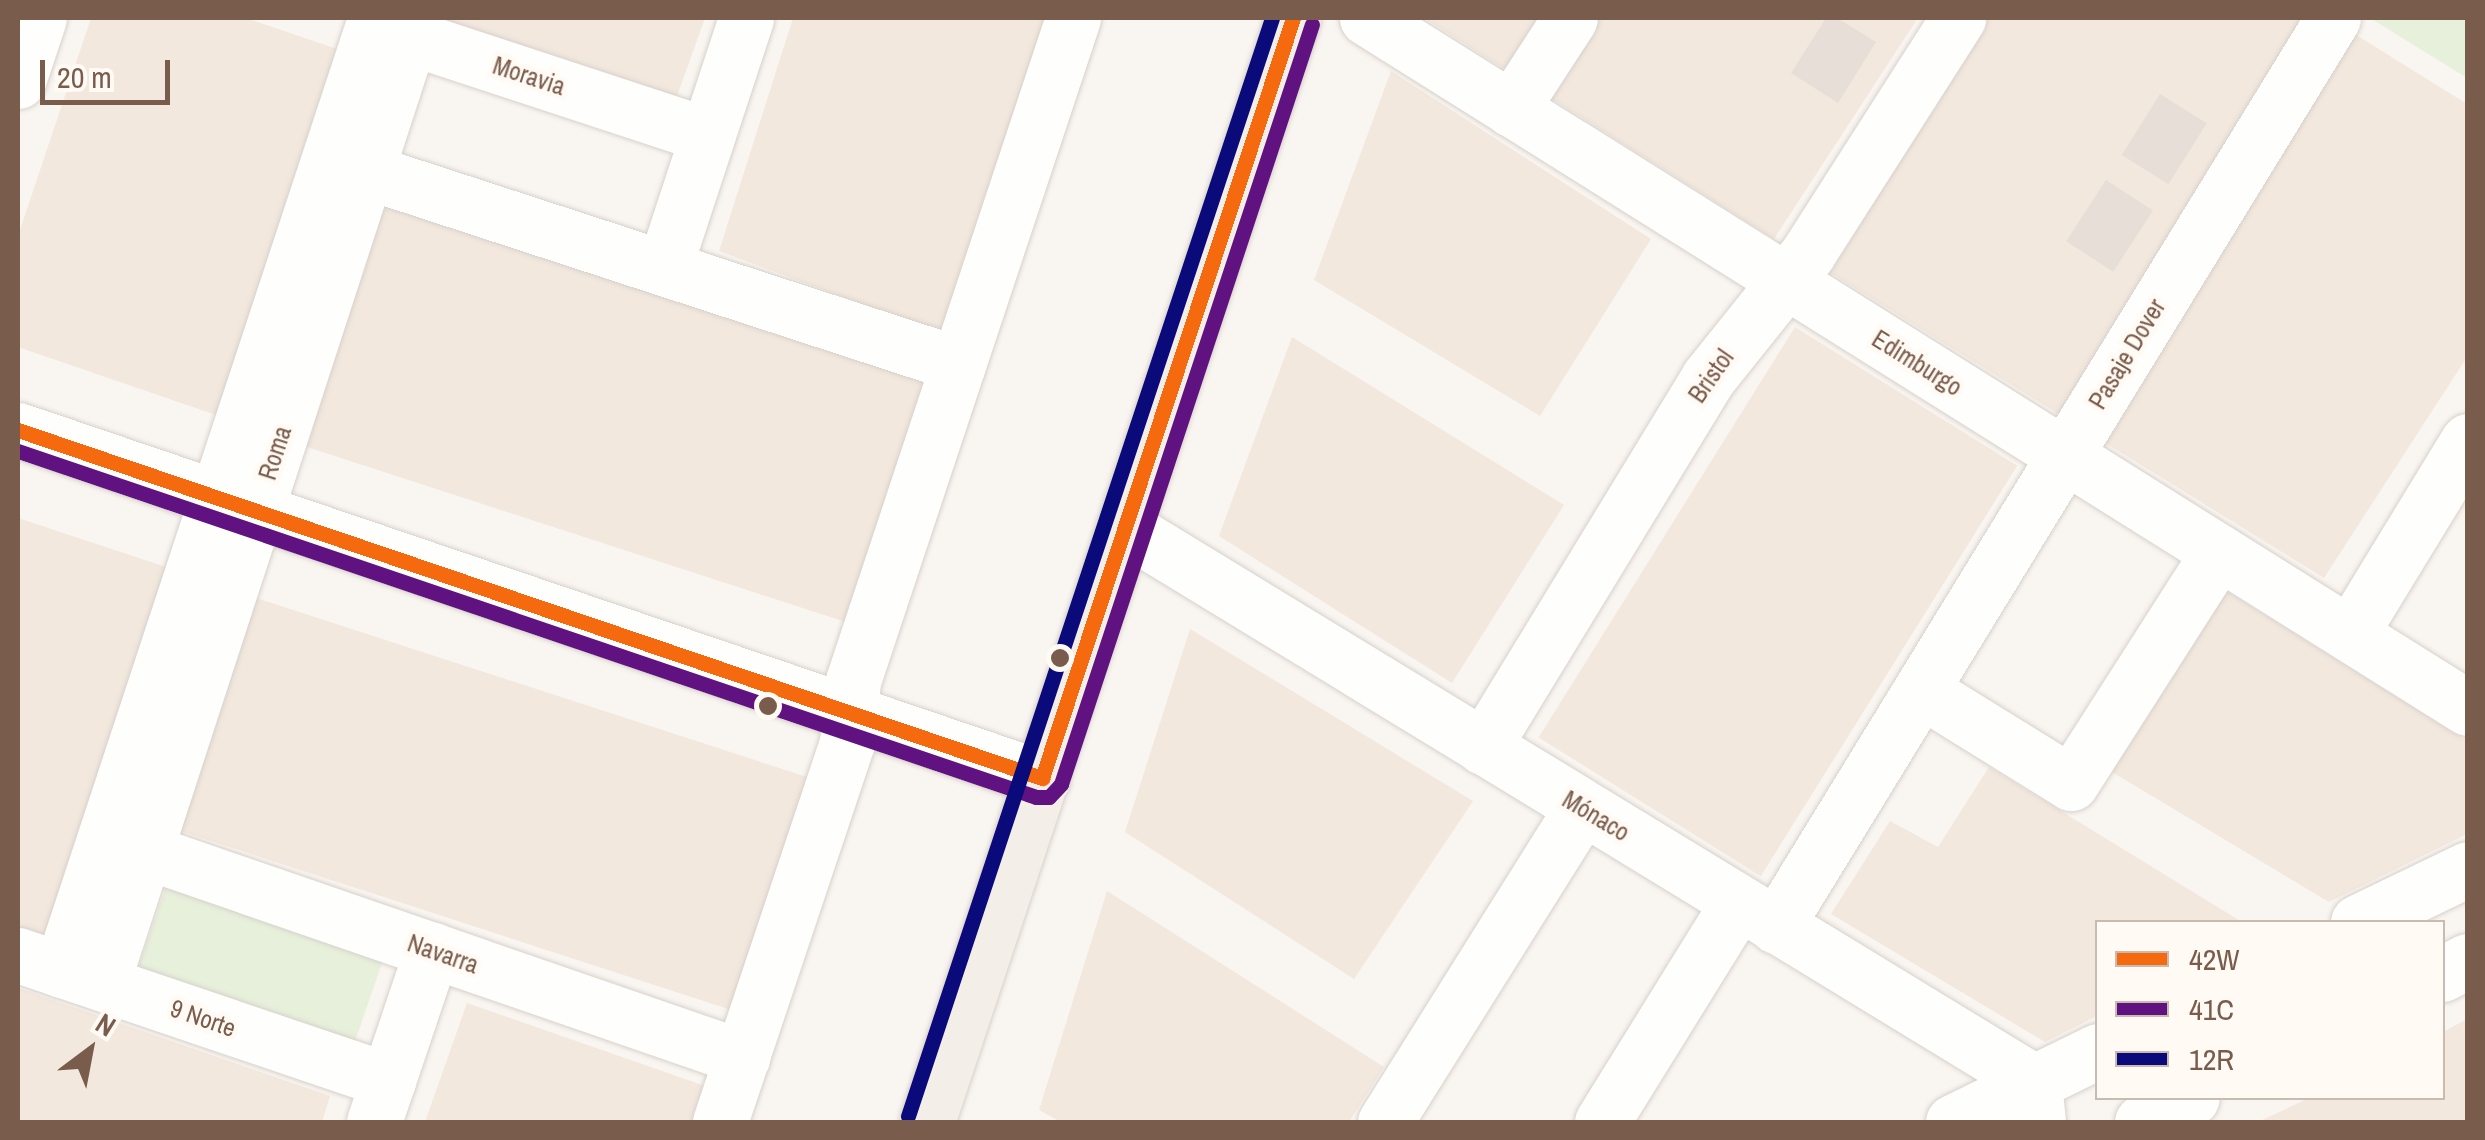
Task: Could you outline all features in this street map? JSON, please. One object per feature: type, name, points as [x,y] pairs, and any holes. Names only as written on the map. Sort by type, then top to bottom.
[{"type":"main road","points":[[928,1122],[1293,18]]},
{"type":"street","points":[[18,81],[38,18]]},
{"type":"street","points":[[664,268],[746,18]]},
{"type":"street","points":[[720,1122],[847,743],[853,681],[1073,18]]},
{"type":"street","name":"Edimburgo","points":[[1367,18],[2468,708]]},
{"type":"street","points":[[1512,108],[1570,18]]},
{"type":"street","name":"Bristol","points":[[1483,747],[1708,378],[1788,282],[1958,18]]},
{"type":"street","name":"Pasaje Dover","points":[[1602,1122],[1922,690],[2333,18]]},
{"type":"street","name":"Moravia","points":[[378,27],[708,135]]},
{"type":"street","name":"Roma","points":[[237,503],[366,172],[378,27]]},
{"type":"street","name":"Roma","points":[[60,970],[126,864],[378,27]]},
{"type":"street","points":[[366,172],[958,364]]},
{"type":"street","points":[[18,430],[1042,778]]},
{"type":"street","points":[[2350,634],[2468,442]]},
{"type":"street","name":"Mónaco","points":[[1124,527],[1757,915],[2036,1102]]},
{"type":"street","points":[[1922,690],[2071,783],[2219,552]]},
{"type":"street","points":[[1385,1122],[1582,808]]},
{"type":"street","name":"Navarra","points":[[126,864],[432,950],[742,1058]]},
{"type":"street","points":[[2362,920],[2468,869]]},
{"type":"street","points":[[381,1101],[432,950]]},
{"type":"street","points":[[2445,972],[2468,961]]},
{"type":"street","name":"9 Norte","points":[[60,970],[381,1101]]},
{"type":"street","points":[[1953,1122],[2036,1102],[2095,1053]]},
{"type":"street","points":[[2142,1122],[2188,1100]]},
{"type":"shaded area","points":[[91,18],[246,18],[343,51],[219,416],[18,347],[18,236]]},
{"type":"shaded area","points":[[431,18],[705,18],[676,99]]},
{"type":"shaded area","points":[[793,18],[1065,18],[957,339],[719,251]]},
{"type":"shaded area","points":[[1424,18],[1918,18],[1774,239]]},
{"type":"shaded area","points":[[1986,18],[2329,18],[2467,104],[2467,357],[2324,578],[1829,272]]},
{"type":"shaded area","points":[[1391,71],[1651,239],[1540,416],[1314,280]]},
{"type":"shaded area","points":[[381,204],[941,386],[863,628],[303,446]]},
{"type":"shaded area","points":[[1795,327],[2017,466],[1761,876],[1539,737]]},
{"type":"shaded area","points":[[1292,337],[1564,505],[1452,683],[1219,536]]},
{"type":"shaded area","points":[[18,518],[175,570],[46,947],[18,937]]},
{"type":"shaded area","points":[[2225,590],[2467,741],[2467,834],[2329,902],[2112,772]]},
{"type":"shaded area","points":[[253,597],[809,778],[734,1011],[177,830]]},
{"type":"shaded area","points":[[1190,629],[1473,801],[1354,979],[1125,832]]},
{"type":"shaded area","points":[[1989,767],[2239,920],[2095,920],[2095,1017],[2045,1042],[1831,914],[1890,821],[1938,847]]},
{"type":"shaded area","points":[[1107,891],[1384,1067],[1349,1122],[1061,1122],[1039,1110]]},
{"type":"shaded area","points":[[18,988],[330,1096],[322,1122],[18,1122]]},
{"type":"shaded area","points":[[467,1003],[708,1087],[696,1122],[425,1122]]},
{"type":"shaded area","points":[[2467,1019],[2467,1122],[2258,1122],[2305,1100],[2445,1100],[2445,1031]]},
{"type":"green space","points":[[2370,18],[2467,18],[2467,78]]},
{"type":"green space","points":[[168,881],[385,956],[353,1048],[136,974]]},
{"type":"building","points":[[1826,18],[1837,18],[1876,42],[1838,103],[1791,73]]},
{"type":"building","points":[[2160,94],[2207,123],[2168,184],[2122,155]]},
{"type":"building","points":[[2106,180],[2153,210],[2113,272],[2066,241]]},
{"type":"transit line","name":"12R","points":[[908,1116],[1272,18]]},
{"type":"transit line","name":"42W","points":[[18,430],[1042,778],[1293,18]]},
{"type":"transit line","name":"41C","points":[[18,451],[1036,797],[1049,797],[1061,784],[1312,24]]}]
